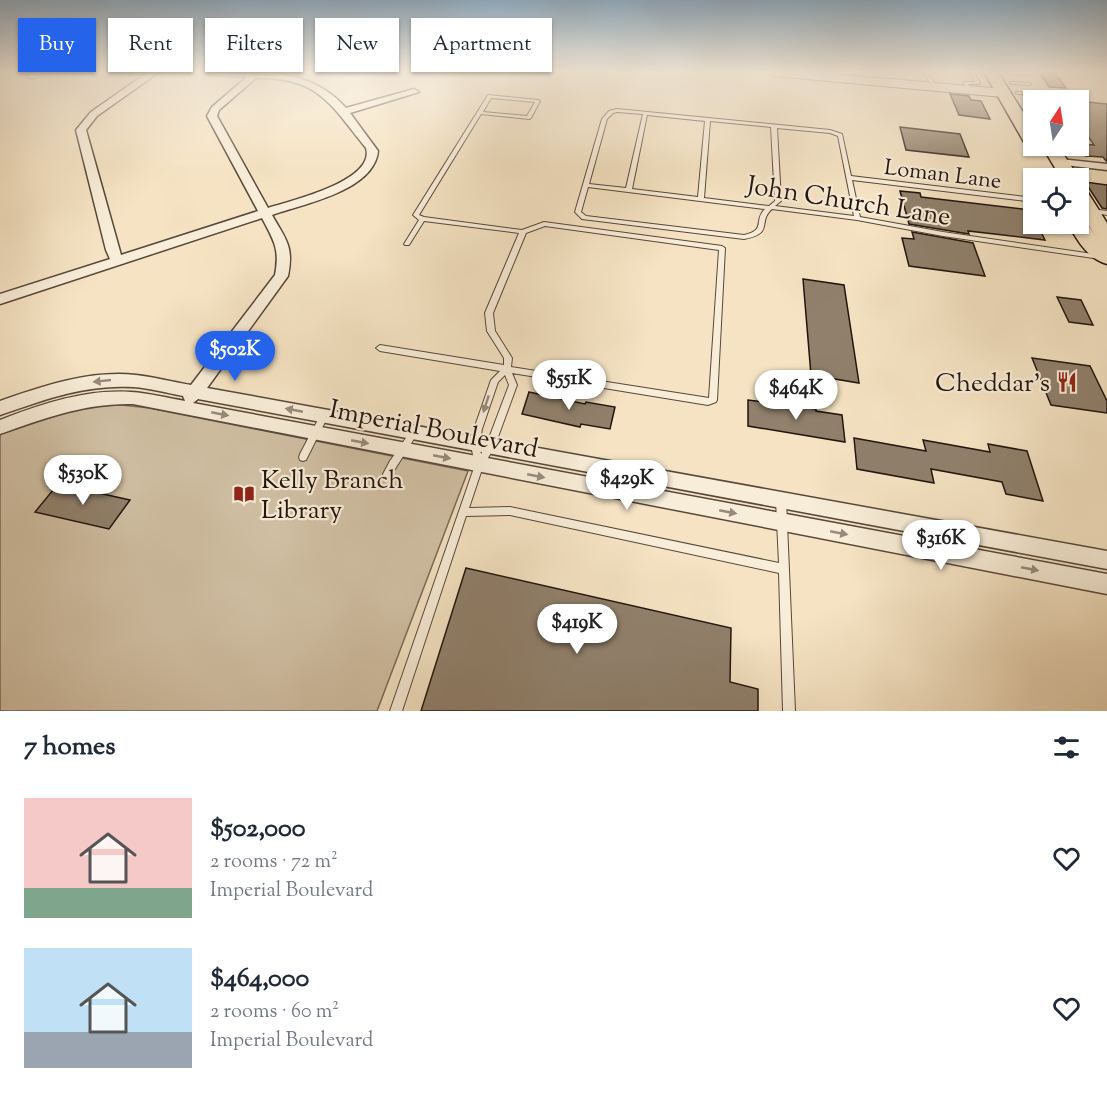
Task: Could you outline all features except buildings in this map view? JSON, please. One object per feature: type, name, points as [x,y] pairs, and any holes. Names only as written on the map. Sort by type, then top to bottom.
[{"type":"main road","points":[[1056,156],[1064,168]]},
{"type":"main road","points":[[1092,216],[1107,239]]},
{"type":"main road","points":[[1092,216],[1088,241],[1107,258]]},
{"type":"street","points":[[107,105],[94,114],[81,130],[112,250],[117,260]]},
{"type":"street","points":[[184,407],[281,276],[284,266],[284,250],[212,116],[219,105]]},
{"type":"street","points":[[0,299],[350,184],[371,159],[372,149],[337,105]]},
{"type":"street","points":[[343,112],[367,105]]},
{"type":"street","points":[[1060,162],[1107,167]]},
{"type":"street","name":"Imperial Boulevard","points":[[0,408],[54,390],[110,380],[195,392],[412,434],[1107,560]]},
{"type":"street","name":"Imperial Boulevard","points":[[0,428],[46,410],[90,400],[133,398],[1107,584]]},
{"type":"lane","points":[[380,348],[708,402],[713,400],[722,248],[544,224],[523,232],[422,219],[416,215],[485,105]]},
{"type":"lane","points":[[481,113],[529,118],[535,105]]},
{"type":"lane","points":[[774,127],[778,201],[764,213],[758,233],[744,237],[584,218],[578,212],[605,118],[612,111],[830,132],[842,136],[857,218]]},
{"type":"lane","points":[[629,190],[645,114]]},
{"type":"lane","points":[[701,198],[708,120]]},
{"type":"lane","name":"Loman Lane","points":[[850,178],[1023,199]]},
{"type":"lane","name":"John Church Lane","points":[[585,185],[857,218],[943,234],[1107,258]]},
{"type":"lane","points":[[407,244],[422,219]]},
{"type":"lane","points":[[479,465],[483,446],[513,385],[507,369],[508,358],[491,331],[489,313],[523,232]]},
{"type":"lane","points":[[396,711],[465,512],[479,465],[495,380],[507,369]]},
{"type":"lane","points":[[303,457],[324,416]]},
{"type":"lane","points":[[387,474],[395,457],[405,450],[412,434]]},
{"type":"lane","points":[[782,500],[789,711]]},
{"type":"lane","points":[[465,512],[510,511],[783,569]]},
{"type":"shaded area","points":[[113,404],[149,408],[468,471],[377,711],[0,711],[0,434],[66,410]]},
{"type":"place","name":"Cheddar's","points":[[1067,382]]},
{"type":"place","name":"Kelly Branch Library","points":[[244,494]]}]
